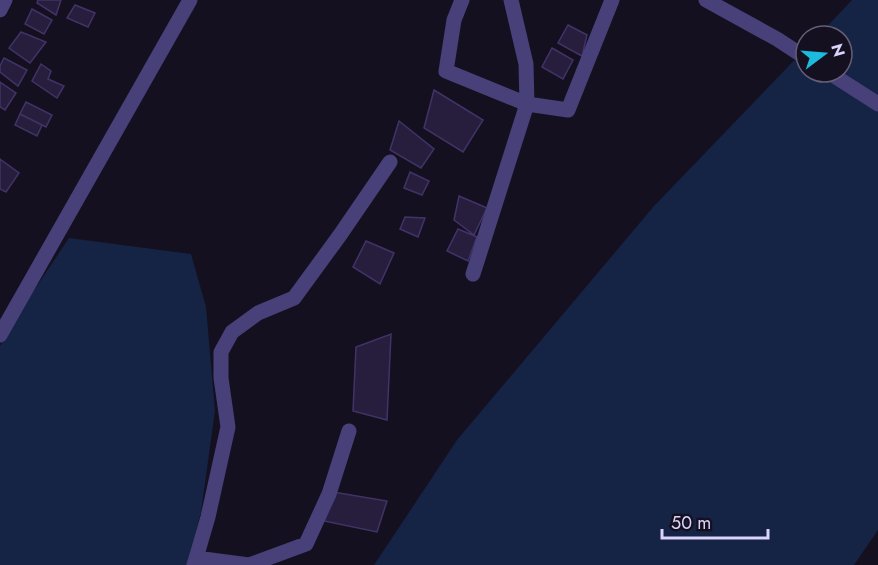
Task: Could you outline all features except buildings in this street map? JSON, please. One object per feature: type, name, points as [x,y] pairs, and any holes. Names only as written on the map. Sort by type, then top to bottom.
[{"type":"street","points":[[0,10],[5,0]]},
{"type":"street","points":[[0,335],[190,0]]},
{"type":"street","points":[[462,0],[454,20],[447,71],[526,104],[568,110],[612,0]]},
{"type":"street","points":[[473,274],[526,104],[526,64],[511,0]]},
{"type":"street","points":[[706,0],[794,50]]},
{"type":"street","points":[[847,84],[878,104]]},
{"type":"street","points":[[349,431],[329,494],[306,544],[249,565],[195,562],[208,517],[228,427],[221,378],[221,352],[232,332],[258,313],[294,298],[390,162]]},
{"type":"water","points":[[852,0],[878,0],[878,530],[854,565],[374,565],[457,440],[654,206],[794,60],[794,84],[854,84],[854,24],[829,24]]},
{"type":"water","points":[[69,238],[191,254],[206,307],[215,411],[201,512],[187,565],[0,565],[0,346],[18,314]]}]
